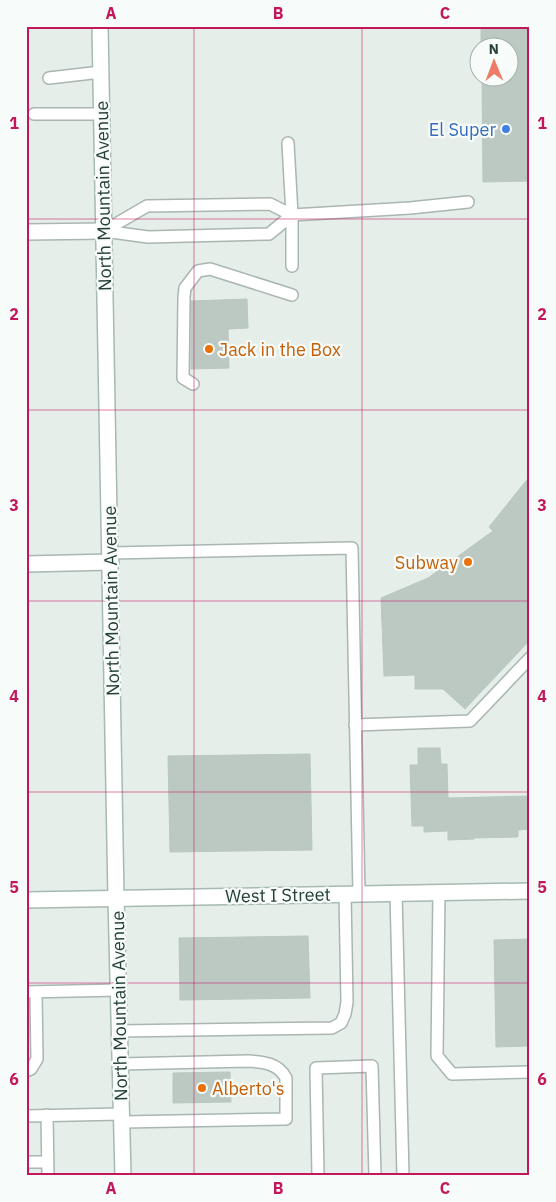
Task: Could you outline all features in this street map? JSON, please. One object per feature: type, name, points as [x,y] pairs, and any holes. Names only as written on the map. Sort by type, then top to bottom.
[{"type":"main road","name":"North Mountain Avenue","points":[[100,26],[123,1176]]},
{"type":"main road","points":[[26,232],[104,231]]},
{"type":"main road","points":[[26,564],[111,558]]},
{"type":"main road","name":"West I Street","points":[[26,900],[530,891]]},
{"type":"lane","points":[[49,78],[101,72]]},
{"type":"lane","points":[[34,114],[102,114]]},
{"type":"lane","points":[[288,143],[292,215],[292,266]]},
{"type":"lane","points":[[104,231],[147,206],[270,204],[292,215],[410,208],[468,202]]},
{"type":"lane","points":[[104,231],[148,237],[268,234],[292,215]]},
{"type":"lane","points":[[193,384],[183,378],[184,297],[185,288],[198,271],[210,269],[292,295]]},
{"type":"lane","points":[[111,558],[352,548],[355,725],[352,894],[347,1002],[341,1023],[332,1028],[120,1031]]},
{"type":"lane","points":[[355,725],[470,721],[530,658]]},
{"type":"lane","points":[[439,892],[437,1056],[452,1074],[530,1072]]},
{"type":"lane","points":[[396,893],[403,1176]]},
{"type":"lane","points":[[26,1071],[31,1069],[37,1059],[31,992],[119,990]]},
{"type":"lane","points":[[26,1116],[286,1119],[286,1078],[278,1068],[264,1062],[120,1064]]},
{"type":"lane","points":[[318,1176],[316,1068],[372,1066],[375,1176]]},
{"type":"lane","points":[[47,1115],[48,1176]]},
{"type":"lane","points":[[26,1162],[47,1162]]},
{"type":"building","name":"El Super","points":[[481,26],[530,26],[530,181],[483,182],[482,88],[518,88],[518,38],[481,38]]},
{"type":"building","name":"Jack in the Box","points":[[247,299],[248,328],[228,329],[229,368],[191,369],[191,301]]},
{"type":"building","points":[[530,476],[530,640],[465,709],[443,689],[415,689],[415,675],[384,676],[381,598],[428,578],[493,531],[489,527]]},
{"type":"building","points":[[418,748],[440,748],[441,764],[447,764],[448,798],[530,796],[530,829],[518,830],[518,837],[448,840],[448,831],[424,832],[424,826],[412,826],[410,765],[418,765]]},
{"type":"building","points":[[310,754],[312,850],[170,852],[168,756]]},
{"type":"building","points":[[308,936],[310,998],[180,1000],[179,938]]},
{"type":"building","points":[[530,939],[530,1046],[496,1047],[494,940]]},
{"type":"building","name":"Alberto's","points":[[230,1072],[231,1102],[173,1103],[173,1073]]},
{"type":"place","name":"El Super","points":[[506,129]]},
{"type":"place","name":"Jack in the Box","points":[[209,349]]},
{"type":"place","name":"Subway","points":[[468,562]]},
{"type":"place","name":"Alberto's","points":[[202,1088]]}]
